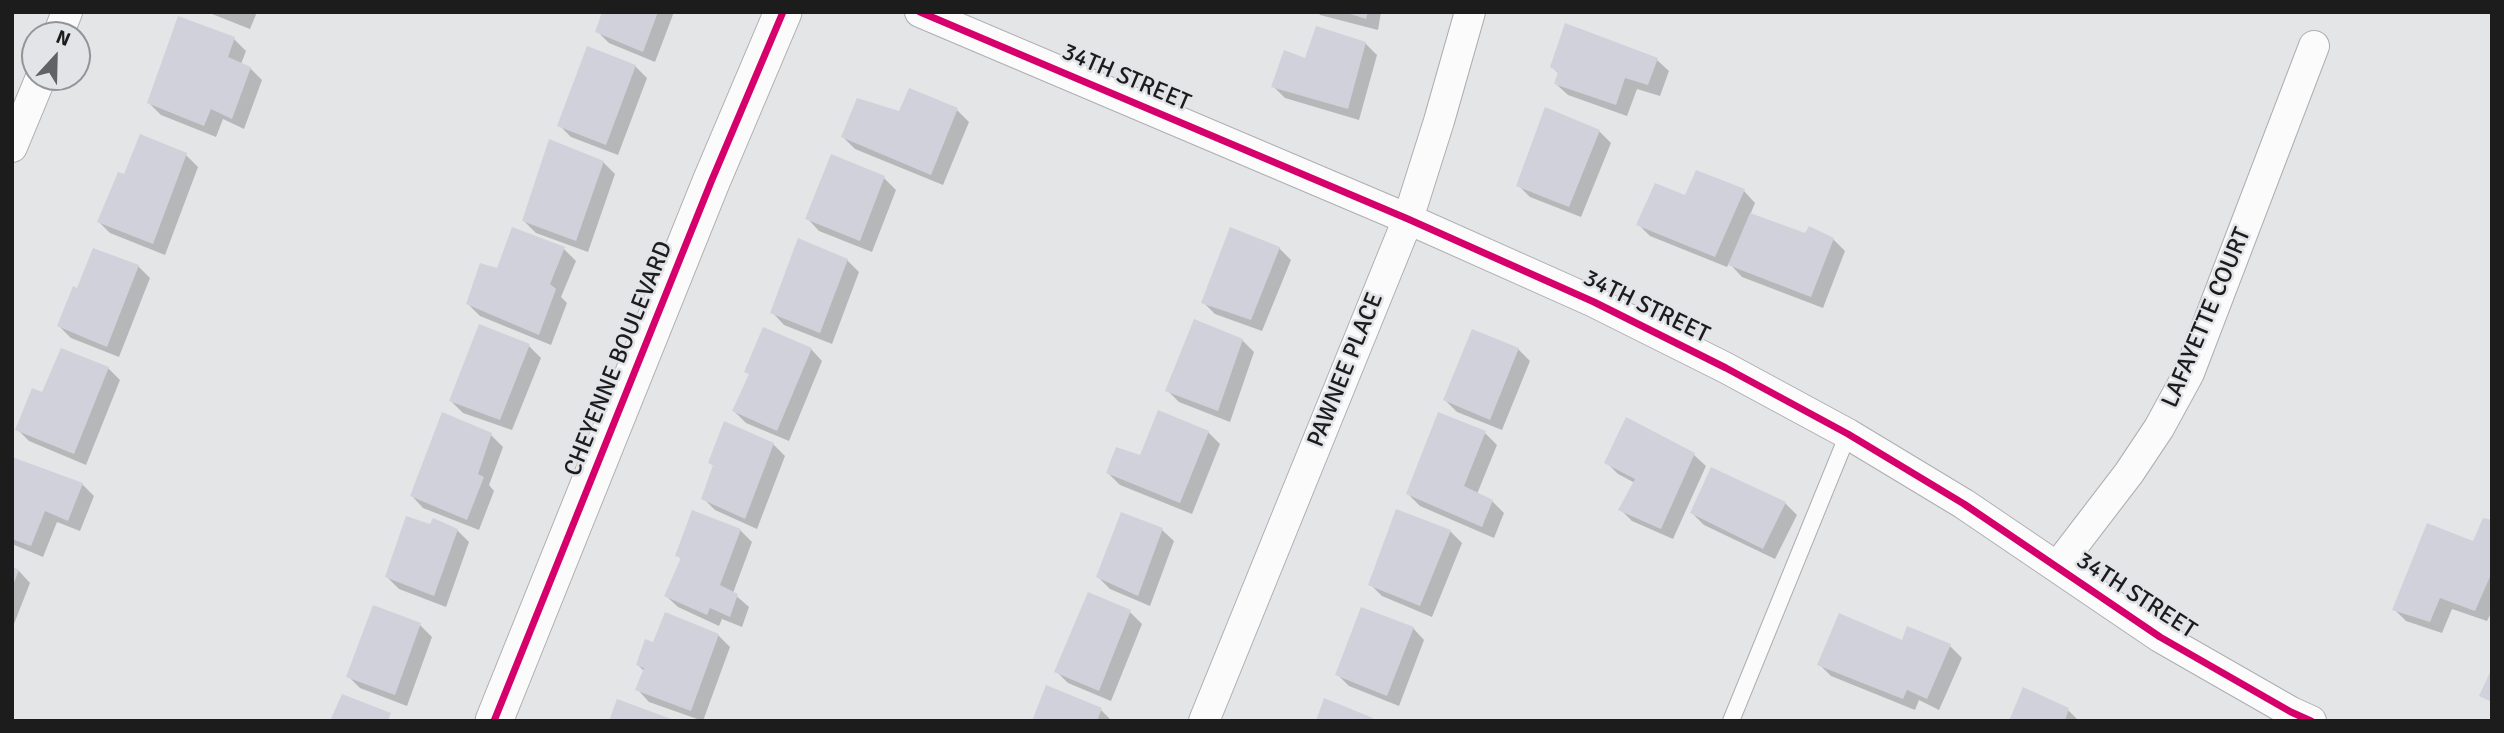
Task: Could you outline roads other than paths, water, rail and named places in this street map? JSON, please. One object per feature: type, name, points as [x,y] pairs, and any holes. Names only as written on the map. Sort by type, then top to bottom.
[{"type":"street","name":"CHEYENNE BOULEVARD","points":[[494,721],[706,195],[783,12]]},
{"type":"street","name":"34TH STREET","points":[[920,12],[1408,219],[1594,302],[1726,368],[1848,434],[1964,504],[2160,637],[2311,721]]},
{"type":"street","name":"PAWNEE PLACE","points":[[1204,721],[1408,219],[1470,12]]},
{"type":"street","name":"LAFAYETTE COURT","points":[[2057,567],[2129,474],[2159,428],[2189,373],[2314,46]]},
{"type":"street","points":[[12,147],[35,91]]},
{"type":"lane","points":[[1731,721],[1848,434]]}]
